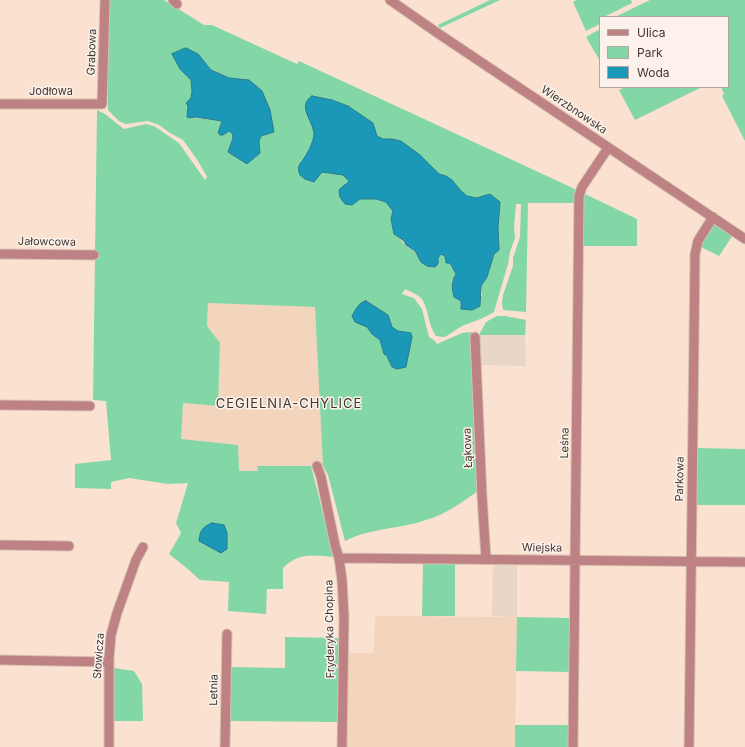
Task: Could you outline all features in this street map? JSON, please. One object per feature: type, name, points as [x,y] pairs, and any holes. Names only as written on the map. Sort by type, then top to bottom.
[{"type":"street","name":"Grabowa","points":[[102,104],[106,0]]},
{"type":"street","name":"Wierzbnowska","points":[[390,0],[745,239]]},
{"type":"street","name":"Jodłowa","points":[[0,104],[102,104]]},
{"type":"street","name":"Leśna","points":[[573,747],[579,196],[582,187],[608,148]]},
{"type":"street","name":"Parkowa","points":[[689,747],[695,254],[698,241],[714,217]]},
{"type":"street","name":"Jałowcowa","points":[[0,254],[94,255]]},
{"type":"street","name":"Łąkowa","points":[[475,337],[486,559]]},
{"type":"street","points":[[0,405],[90,406]]},
{"type":"street","name":"Fryderyka Chopina","points":[[317,466],[321,477],[339,558],[344,617],[342,747]]},
{"type":"street","points":[[0,545],[69,546]]},
{"type":"street","name":"Słowicza","points":[[109,747],[109,662],[111,635],[117,613],[142,547]]},
{"type":"street","name":"Wiejska","points":[[339,558],[745,562]]},
{"type":"street","name":"Letnia","points":[[224,747],[227,634]]},
{"type":"street","points":[[0,660],[109,662]]},
{"type":"shaded area","points":[[208,303],[315,307],[323,466],[258,466],[258,471],[238,471],[181,439],[183,403],[218,406],[220,343],[207,326]]},
{"type":"shaded area","points":[[479,335],[525,335],[526,366],[481,365]]},
{"type":"shaded area","points":[[493,563],[517,564],[517,617],[492,616]]},
{"type":"shaded area","points":[[375,616],[517,617],[515,747],[344,747],[346,653],[374,653]]},
{"type":"green space","points":[[109,0],[164,0],[204,25],[212,25],[297,64],[299,61],[575,189],[575,203],[528,203],[526,312],[503,310],[502,303],[503,295],[513,266],[513,258],[520,237],[521,204],[516,204],[514,227],[515,238],[494,312],[462,326],[445,337],[436,336],[431,327],[422,299],[405,289],[402,294],[414,298],[422,309],[429,337],[437,344],[462,333],[472,332],[473,336],[476,474],[478,491],[447,512],[433,518],[375,531],[345,541],[328,475],[323,466],[315,307],[208,303],[207,326],[220,343],[218,406],[183,403],[181,439],[238,445],[239,471],[258,471],[257,466],[311,466],[334,557],[313,555],[300,557],[294,559],[283,568],[283,589],[267,589],[266,614],[228,611],[229,582],[200,580],[169,554],[181,533],[176,523],[188,483],[168,484],[129,478],[111,482],[111,489],[75,488],[75,464],[111,460],[106,401],[93,400],[97,110],[105,114],[124,129],[146,124],[154,126],[179,143],[205,180],[207,177],[183,140],[159,125],[148,121],[126,124],[119,121],[108,110],[107,58]],"holes":[[[172,54],[198,54],[211,70],[229,78],[249,80],[274,132],[261,136],[259,141],[260,153],[247,164],[228,152],[233,138],[232,133],[229,131],[223,135],[218,133],[222,121],[187,117],[187,103],[191,98],[192,91],[191,80],[180,69]],[[312,96],[332,100],[348,106],[373,123],[377,136],[383,139],[401,141],[420,155],[439,174],[452,180],[467,196],[475,198],[490,194],[500,202],[498,228],[499,250],[494,254],[487,277],[481,286],[482,296],[460,306],[461,301],[457,299],[452,281],[456,274],[445,256],[441,254],[438,258],[417,256],[415,252],[407,247],[394,234],[391,219],[393,211],[386,202],[376,199],[360,199],[352,205],[346,184],[349,181],[343,175],[298,166],[314,137]],[[366,301],[387,315],[392,327],[398,331],[411,333],[412,337],[406,367],[392,367],[387,356],[384,354],[380,340],[372,334],[367,327]]]},
{"type":"green space","points":[[490,0],[500,0],[440,28],[438,25]]},
{"type":"green space","points":[[576,0],[631,0],[632,3],[606,16],[599,16],[599,24],[586,31],[573,2]]},
{"type":"green space","points":[[650,0],[745,0],[745,141],[722,96],[724,94],[721,88],[729,88],[729,16],[617,16]]},
{"type":"green space","points":[[599,30],[599,59],[586,37]]},
{"type":"green space","points":[[623,88],[700,88],[635,120],[619,90]]},
{"type":"green space","points":[[583,193],[637,219],[637,246],[583,246]]},
{"type":"green space","points":[[714,223],[733,235],[719,256],[699,246]]},
{"type":"green space","points":[[497,316],[526,320],[525,335],[479,335],[486,322]]},
{"type":"green space","points":[[696,448],[745,449],[745,505],[696,505]]},
{"type":"green space","points":[[423,562],[455,562],[455,616],[422,616]]},
{"type":"green space","points":[[517,617],[571,618],[570,672],[516,671]]},
{"type":"green space","points":[[285,637],[339,638],[338,722],[230,721],[231,667],[285,668]]},
{"type":"green space","points":[[114,668],[134,671],[142,684],[143,721],[113,721]]},
{"type":"green space","points":[[515,725],[570,725],[569,747],[515,747]]},
{"type":"water","points":[[186,48],[198,54],[211,70],[229,78],[249,80],[262,91],[270,110],[274,132],[261,136],[259,141],[260,153],[247,164],[228,152],[233,138],[232,133],[229,131],[223,135],[218,133],[222,121],[187,117],[188,106],[186,103],[191,98],[191,80],[180,69],[172,54]]},
{"type":"water","points":[[312,96],[332,100],[348,106],[373,123],[377,136],[383,139],[401,141],[420,155],[439,174],[452,180],[467,196],[476,198],[490,194],[500,202],[498,228],[499,250],[494,254],[487,277],[481,286],[480,306],[472,310],[461,309],[461,301],[454,297],[452,285],[456,274],[450,263],[446,263],[445,256],[441,254],[438,258],[438,264],[435,267],[427,266],[421,262],[415,251],[394,234],[391,219],[393,211],[386,202],[376,199],[360,199],[352,205],[345,204],[340,197],[339,190],[349,181],[343,175],[322,172],[314,182],[305,179],[300,175],[299,165],[310,148],[314,135],[306,109],[307,100]]},
{"type":"water","points":[[366,301],[388,315],[392,327],[398,331],[411,333],[412,337],[406,367],[397,369],[392,367],[387,356],[384,354],[380,340],[372,334],[367,327],[355,322],[352,316],[356,308]]},
{"type":"water","points":[[212,523],[224,525],[227,533],[227,549],[221,553],[199,541],[202,530]]},
{"type":"district","name":"CEGIELNIA-CHYLICE","points":[[289,404]]}]
